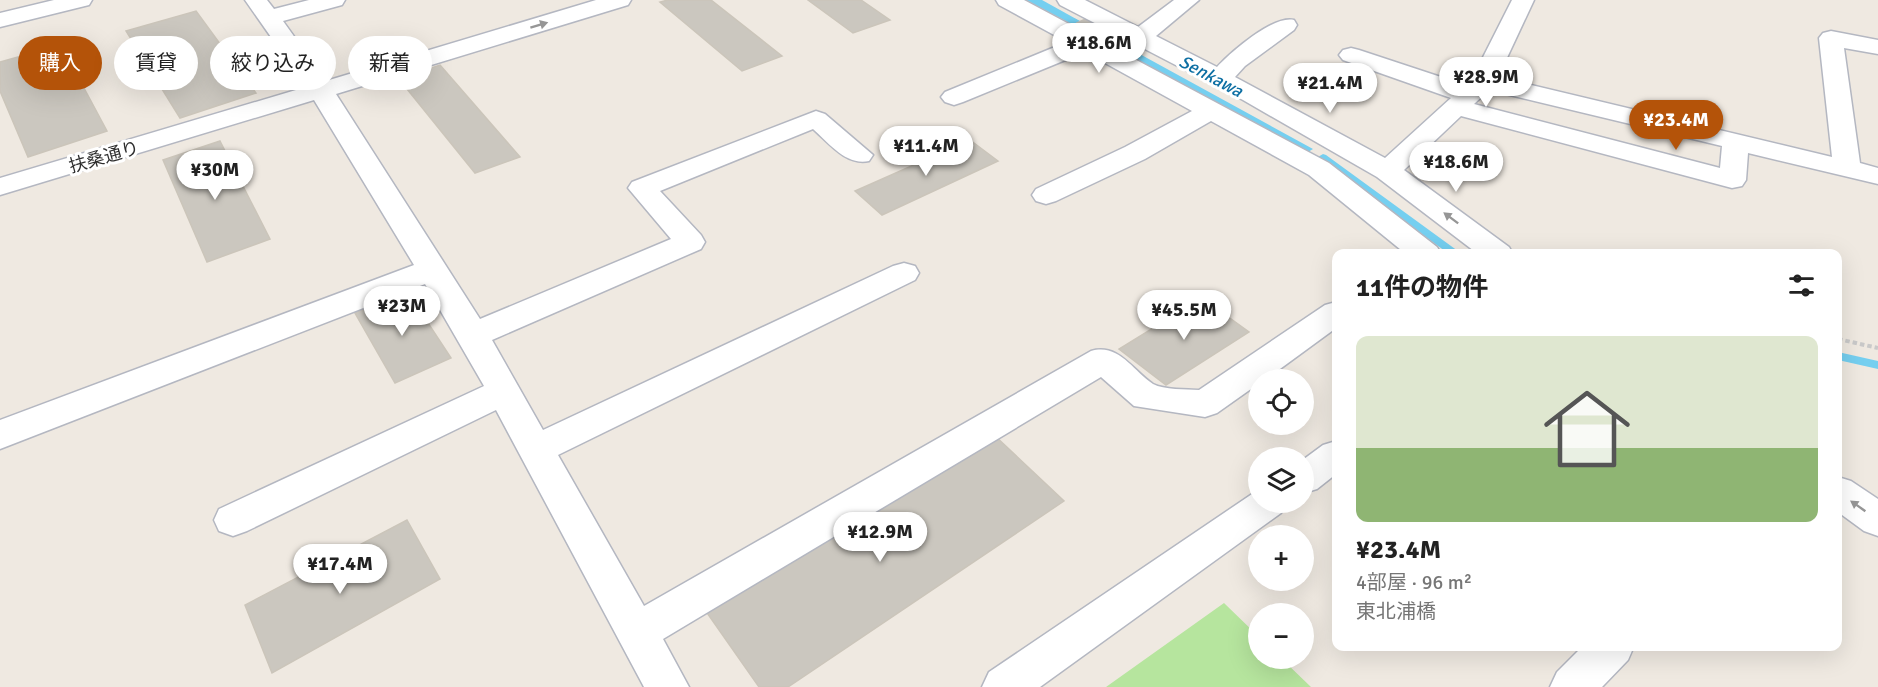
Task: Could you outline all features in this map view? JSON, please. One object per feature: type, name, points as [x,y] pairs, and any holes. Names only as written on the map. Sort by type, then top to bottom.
[{"type":"street","points":[[0,20],[81,0]]},
{"type":"street","points":[[334,0],[262,9],[322,92],[473,335],[635,633],[667,687]]},
{"type":"street","name":"扶桑通り","points":[[0,187],[322,92],[620,0]]},
{"type":"street","points":[[1007,0],[1090,32],[1212,110],[1307,163],[1419,249]]},
{"type":"street","points":[[1068,0],[1090,32]]},
{"type":"street","points":[[1140,37],[1188,0]]},
{"type":"street","points":[[1387,171],[1469,94],[1523,0]]},
{"type":"street","points":[[1220,79],[1236,62],[1286,25]]},
{"type":"street","points":[[954,97],[1090,32],[1140,37],[1252,95],[1387,171],[1491,249]]},
{"type":"street","points":[[1847,170],[1832,38],[1878,47]]},
{"type":"street","points":[[1351,55],[1732,180],[1736,142]]},
{"type":"street","points":[[1469,94],[1736,142],[1878,176]]},
{"type":"street","points":[[1046,195],[1135,153],[1212,110]]},
{"type":"street","points":[[473,335],[690,243],[642,188],[816,119],[859,155]]},
{"type":"street","points":[[1307,163],[1339,144]]},
{"type":"street","points":[[0,435],[431,270]]},
{"type":"street","points":[[536,449],[904,273]]},
{"type":"street","points":[[635,633],[1103,360],[1146,397],[1205,404],[1332,316]]},
{"type":"street","points":[[233,520],[504,391]]},
{"type":"street","points":[[1314,471],[1332,458]]},
{"type":"street","points":[[1842,495],[1878,520]]},
{"type":"street","points":[[1004,687],[1252,513]]},
{"type":"street","points":[[1572,687],[1608,651]]},
{"type":"path","points":[[1842,340],[1878,348]]},
{"type":"green space","points":[[1224,603],[1248,626],[1248,669],[1292,669],[1311,687],[1106,687]]},
{"type":"water","points":[[1026,0],[1042,0],[1087,25],[1079,28]]},
{"type":"building","points":[[711,0],[782,56],[742,71],[660,2]]},
{"type":"building","points":[[808,0],[861,0],[890,20],[853,33]]},
{"type":"building","points":[[196,11],[214,36],[210,36],[210,90],[254,90],[256,93],[180,118],[163,90],[198,90],[198,36],[129,36],[126,31]]},
{"type":"building","points":[[18,57],[18,90],[85,90],[107,131],[28,157],[0,91],[0,62]]},
{"type":"building","points":[[440,65],[520,157],[475,173],[408,90],[432,90],[432,68]]},
{"type":"building","points":[[970,140],[998,161],[882,215],[855,191]]},
{"type":"building","points":[[220,141],[270,239],[207,262],[163,160]]},
{"type":"building","points":[[407,291],[451,358],[395,383],[355,313]]},
{"type":"building","points":[[1202,298],[1249,332],[1166,385],[1119,349]]},
{"type":"building","points":[[993,434],[1064,501],[788,687],[759,687],[705,610]]},
{"type":"building","points":[[407,520],[440,579],[272,673],[245,605]]},
{"type":"waterway","name":"Senkawa","points":[[1071,20],[1308,149]]},
{"type":"waterway","points":[[1323,157],[1450,249]]},
{"type":"waterway","points":[[1842,357],[1878,365]]},
{"type":"tunnel","points":[[1081,34],[1101,25]]}]
